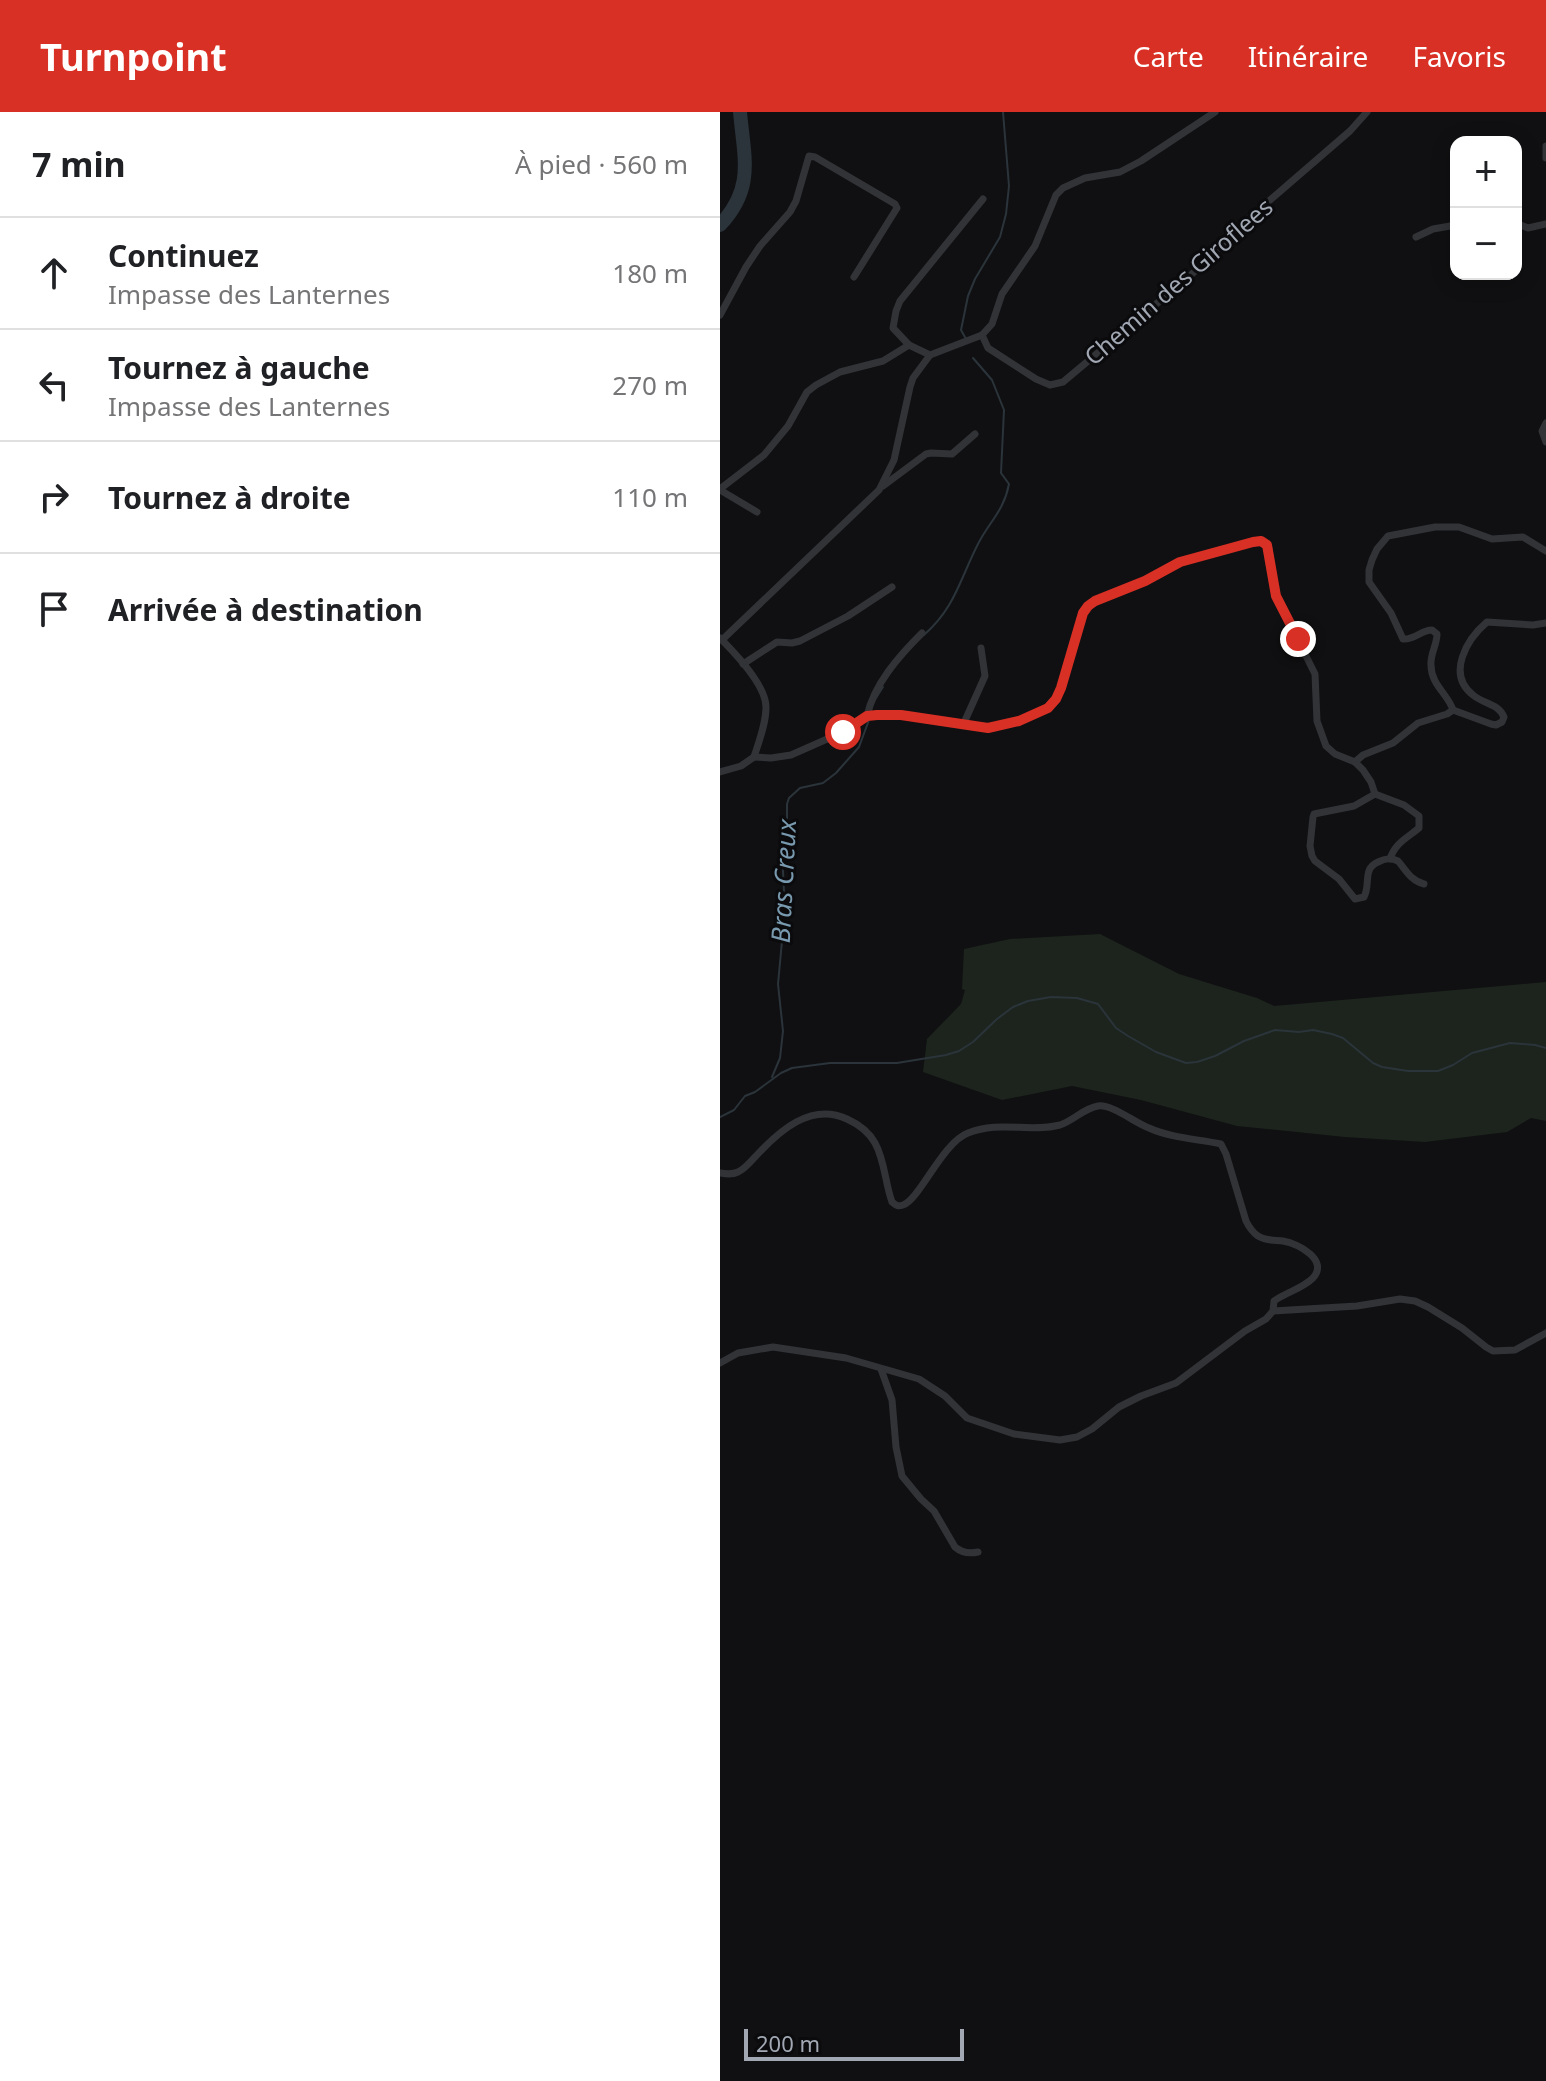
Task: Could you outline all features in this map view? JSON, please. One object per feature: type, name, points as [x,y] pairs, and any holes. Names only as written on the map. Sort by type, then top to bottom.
[{"type":"street","points":[[879,490],[894,460],[913,378],[930,355],[982,335],[992,324],[1002,294],[1035,246],[1056,195],[1063,188],[1085,178],[1120,172],[1215,112]]},
{"type":"street","name":"Chemin des Giroflees","points":[[982,335],[988,348],[1036,379],[1050,385],[1063,382],[1192,274],[1367,112]]},
{"type":"street","points":[[1546,146],[1546,158]]},
{"type":"street","points":[[720,315],[760,246],[790,212],[809,156],[895,204],[897,208],[854,277]]},
{"type":"street","points":[[930,355],[909,345],[895,332],[897,306],[983,199]]},
{"type":"street","points":[[1522,226],[1528,228],[1546,224]]},
{"type":"street","points":[[1416,237],[1433,229],[1450,226]]},
{"type":"street","points":[[757,512],[720,490],[764,455],[788,426],[807,392],[840,372],[883,361],[909,345]]},
{"type":"street","points":[[1546,423],[1542,431],[1546,442]]},
{"type":"street","points":[[720,654],[723,641],[879,490],[926,454],[952,454],[975,434]]},
{"type":"street","points":[[1546,551],[1523,537],[1492,539],[1471,530],[1448,527],[1395,533],[1377,549],[1369,570],[1369,582],[1391,613],[1403,639],[1428,630],[1437,634],[1432,674],[1453,710],[1491,724],[1502,722],[1502,711],[1473,695],[1466,687],[1460,667],[1460,659],[1469,642],[1487,622],[1546,623]]},
{"type":"street","points":[[720,772],[741,766],[754,757],[791,755],[843,732],[867,716],[901,715],[988,728],[1019,721],[1048,708],[1056,699],[1083,613],[1088,606],[1180,562],[1261,541],[1267,545],[1276,596],[1315,674],[1317,721],[1326,746],[1355,762],[1367,774],[1375,794],[1399,803],[1419,816],[1419,828],[1399,842],[1390,859]]},
{"type":"street","points":[[743,664],[777,642],[796,643],[812,635],[892,587]]},
{"type":"street","points":[[867,716],[870,700],[891,666],[922,633]]},
{"type":"street","points":[[723,641],[764,694],[765,719],[754,757]]},
{"type":"street","points":[[963,725],[985,676],[981,648]]},
{"type":"street","points":[[1355,762],[1363,755],[1393,743],[1418,723],[1453,710]]},
{"type":"street","points":[[1375,794],[1354,806],[1314,814],[1310,846],[1312,856],[1339,879],[1355,899],[1364,897],[1368,872],[1379,861],[1398,861],[1417,883],[1424,884]]},
{"type":"street","points":[[720,1173],[737,1173],[746,1167],[786,1127],[806,1117],[832,1114],[844,1117],[869,1135],[876,1145],[892,1202],[901,1205],[913,1197],[936,1164],[964,1134],[1004,1125],[1062,1124],[1098,1106],[1108,1107],[1151,1129],[1221,1144],[1251,1230],[1267,1240],[1285,1242],[1313,1256],[1318,1263],[1315,1276],[1274,1301],[1273,1311],[1266,1319],[1176,1383],[1119,1407],[1077,1437],[1060,1440],[1014,1434],[967,1418],[945,1396],[919,1379],[846,1358],[773,1347],[738,1353],[720,1363]]},
{"type":"street","points":[[1273,1311],[1357,1306],[1400,1299],[1415,1301],[1451,1321],[1493,1351],[1515,1350],[1546,1333]]},
{"type":"street","points":[[881,1369],[892,1400],[902,1476],[934,1511],[955,1547],[960,1552],[978,1552]]},
{"type":"shaded area","points":[[1100,934],[1179,974],[1274,1006],[1546,982],[1546,1121],[1531,1118],[1507,1132],[1425,1142],[1345,1137],[1237,1126],[1141,1100],[1072,1086],[1002,1100],[923,1072],[927,1039],[961,1004],[965,990],[962,989],[964,949],[1010,939]]},
{"type":"waterway","points":[[720,225],[731,211],[743,185],[745,158],[740,112]]},
{"type":"waterway","name":"Bras Creux","points":[[966,339],[961,330],[968,296],[1000,237],[1006,214],[1009,186],[1003,112]]},
{"type":"waterway","name":"Bras Creux","points":[[924,635],[950,604],[978,544],[1004,502],[1009,484],[1001,473],[1004,410],[992,380],[973,358]]},
{"type":"waterway","name":"Bras Creux","points":[[876,698],[883,687]]},
{"type":"waterway","name":"Bras Creux","points":[[772,1077],[780,1058],[783,1031],[778,984],[784,892],[782,851],[787,804],[800,788],[823,783],[836,773],[859,747],[869,720]]},
{"type":"waterway","points":[[720,1117],[734,1110],[745,1096],[792,1068],[830,1063],[897,1063],[946,1055],[973,1042],[1013,1007],[1051,997],[1077,998],[1098,1004],[1116,1028],[1156,1052],[1186,1063],[1215,1056],[1275,1030],[1313,1030],[1332,1034],[1343,1038],[1373,1063],[1408,1071],[1438,1071],[1472,1053],[1510,1043],[1546,1048]]},
{"type":"route","points":[[843,732],[867,716],[901,715],[988,728],[1019,721],[1048,708],[1061,688],[1083,613],[1088,606],[1180,562],[1253,542],[1261,541],[1269,549],[1276,596],[1298,639]]}]
